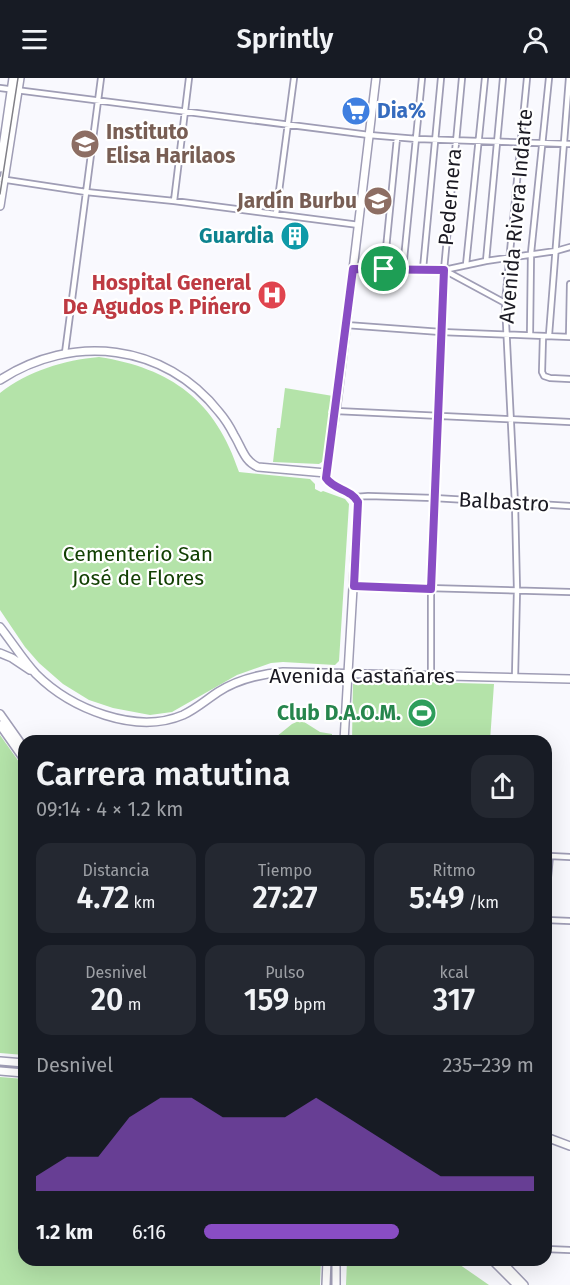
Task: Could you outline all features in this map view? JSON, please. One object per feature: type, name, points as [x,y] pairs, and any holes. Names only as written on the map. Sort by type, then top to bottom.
[{"type":"main road","points":[[0,206],[15,90],[13,78]]},
{"type":"main road","points":[[0,168],[15,90],[20,78]]},
{"type":"main road","points":[[344,735],[358,502],[355,497],[330,483],[326,478],[326,473],[336,411],[376,78]]},
{"type":"main road","points":[[0,380],[31,363],[65,353],[112,352],[142,358],[184,379],[208,399],[228,424],[246,459],[251,464],[258,467],[326,473]]},
{"type":"main road","name":"Avenida Castañares","points":[[0,627],[35,673]]},
{"type":"main road","name":"Avenida Castañares","points":[[0,653],[12,658],[53,688],[82,705],[121,719],[151,723],[161,722],[195,709],[224,688],[240,681],[283,672],[570,680]]},
{"type":"main road","points":[[0,714],[18,740]]},
{"type":"main road","points":[[0,725],[18,750]]},
{"type":"main road","points":[[0,1061],[18,1062]]},
{"type":"main road","points":[[0,1071],[18,1072]]},
{"type":"main road","points":[[552,1139],[570,1146]]},
{"type":"main road","points":[[326,1285],[327,1266]]},
{"type":"main road","points":[[336,1266],[336,1285]]},
{"type":"main road","points":[[498,1266],[517,1285]]},
{"type":"main road","points":[[506,1266],[524,1285]]},
{"type":"street","points":[[65,353],[101,78]]},
{"type":"street","points":[[174,201],[189,78]]},
{"type":"street","points":[[276,214],[294,78]]},
{"type":"street","points":[[403,269],[422,78]]},
{"type":"street","points":[[423,269],[441,78]]},
{"type":"street","name":"Pedernera","points":[[430,676],[434,498],[444,270],[462,78]]},
{"type":"street","points":[[466,265],[485,78]]},
{"type":"street","points":[[486,261],[503,78]]},
{"type":"street","name":"Avenida Rivera Indarte","points":[[515,677],[517,590],[515,504],[505,303],[527,78]]},
{"type":"street","points":[[530,335],[531,253],[549,78]]},
{"type":"street","points":[[569,78],[567,144],[542,372],[544,376],[550,378],[570,379]]},
{"type":"street","points":[[0,88],[397,138],[567,144]]},
{"type":"street","points":[[384,269],[397,138]]},
{"type":"street","points":[[2,179],[86,192],[359,225]]},
{"type":"street","points":[[353,269],[444,270],[570,247]]},
{"type":"street","points":[[444,270],[505,303]]},
{"type":"street","points":[[346,325],[441,332],[570,337],[570,284]]},
{"type":"street","points":[[336,411],[570,422]]},
{"type":"street","name":"Balbastro","points":[[355,497],[434,498],[570,506]]},
{"type":"street","points":[[354,586],[570,592]]},
{"type":"street","points":[[552,856],[570,857]]},
{"type":"street","points":[[552,920],[570,921]]},
{"type":"street","points":[[552,1249],[570,1250]]},
{"type":"green space","name":"Cementerio San José de Flores","points":[[99,357],[125,362],[148,370],[187,392],[204,407],[218,426],[239,472],[310,479],[315,484],[315,489],[345,499],[349,504],[339,661],[335,665],[271,663],[237,675],[172,712],[150,715],[113,708],[89,700],[63,684],[25,647],[0,610],[0,393],[22,379],[47,368]]},
{"type":"green space","points":[[285,388],[333,396],[332,409],[329,409],[328,413],[331,414],[325,460],[319,464],[273,462]]},
{"type":"green space","name":"Club D.A.O.M.","points":[[353,680],[494,684],[490,735],[352,735]]},
{"type":"green space","points":[[301,720],[320,732],[332,735],[278,735]]},
{"type":"green space","points":[[0,735],[18,760],[18,1054],[0,1053]]},
{"type":"green space","points":[[0,1077],[18,1078],[18,1266],[321,1266],[320,1285],[0,1285]]},
{"type":"green space","points":[[347,1266],[462,1266],[489,1285],[346,1285]]},
{"type":"tram line","points":[[0,194],[18,78]]},
{"type":"place","name":"Dia%","points":[[356,111]]},
{"type":"place","name":"Instituto Elisa Harilaos","points":[[85,144]]},
{"type":"place","name":"Jardín Burbu","points":[[378,201]]},
{"type":"place","name":"Guardia","points":[[295,236]]},
{"type":"place","name":"Hospital General De Agudos P. Pińero","points":[[272,295]]},
{"type":"place","name":"Club D.A.O.M.","points":[[422,713]]},
{"type":"route","points":[[353,269],[384,269],[444,270],[431,589],[354,586],[358,502],[353,495],[334,486],[326,478],[353,269]]}]
